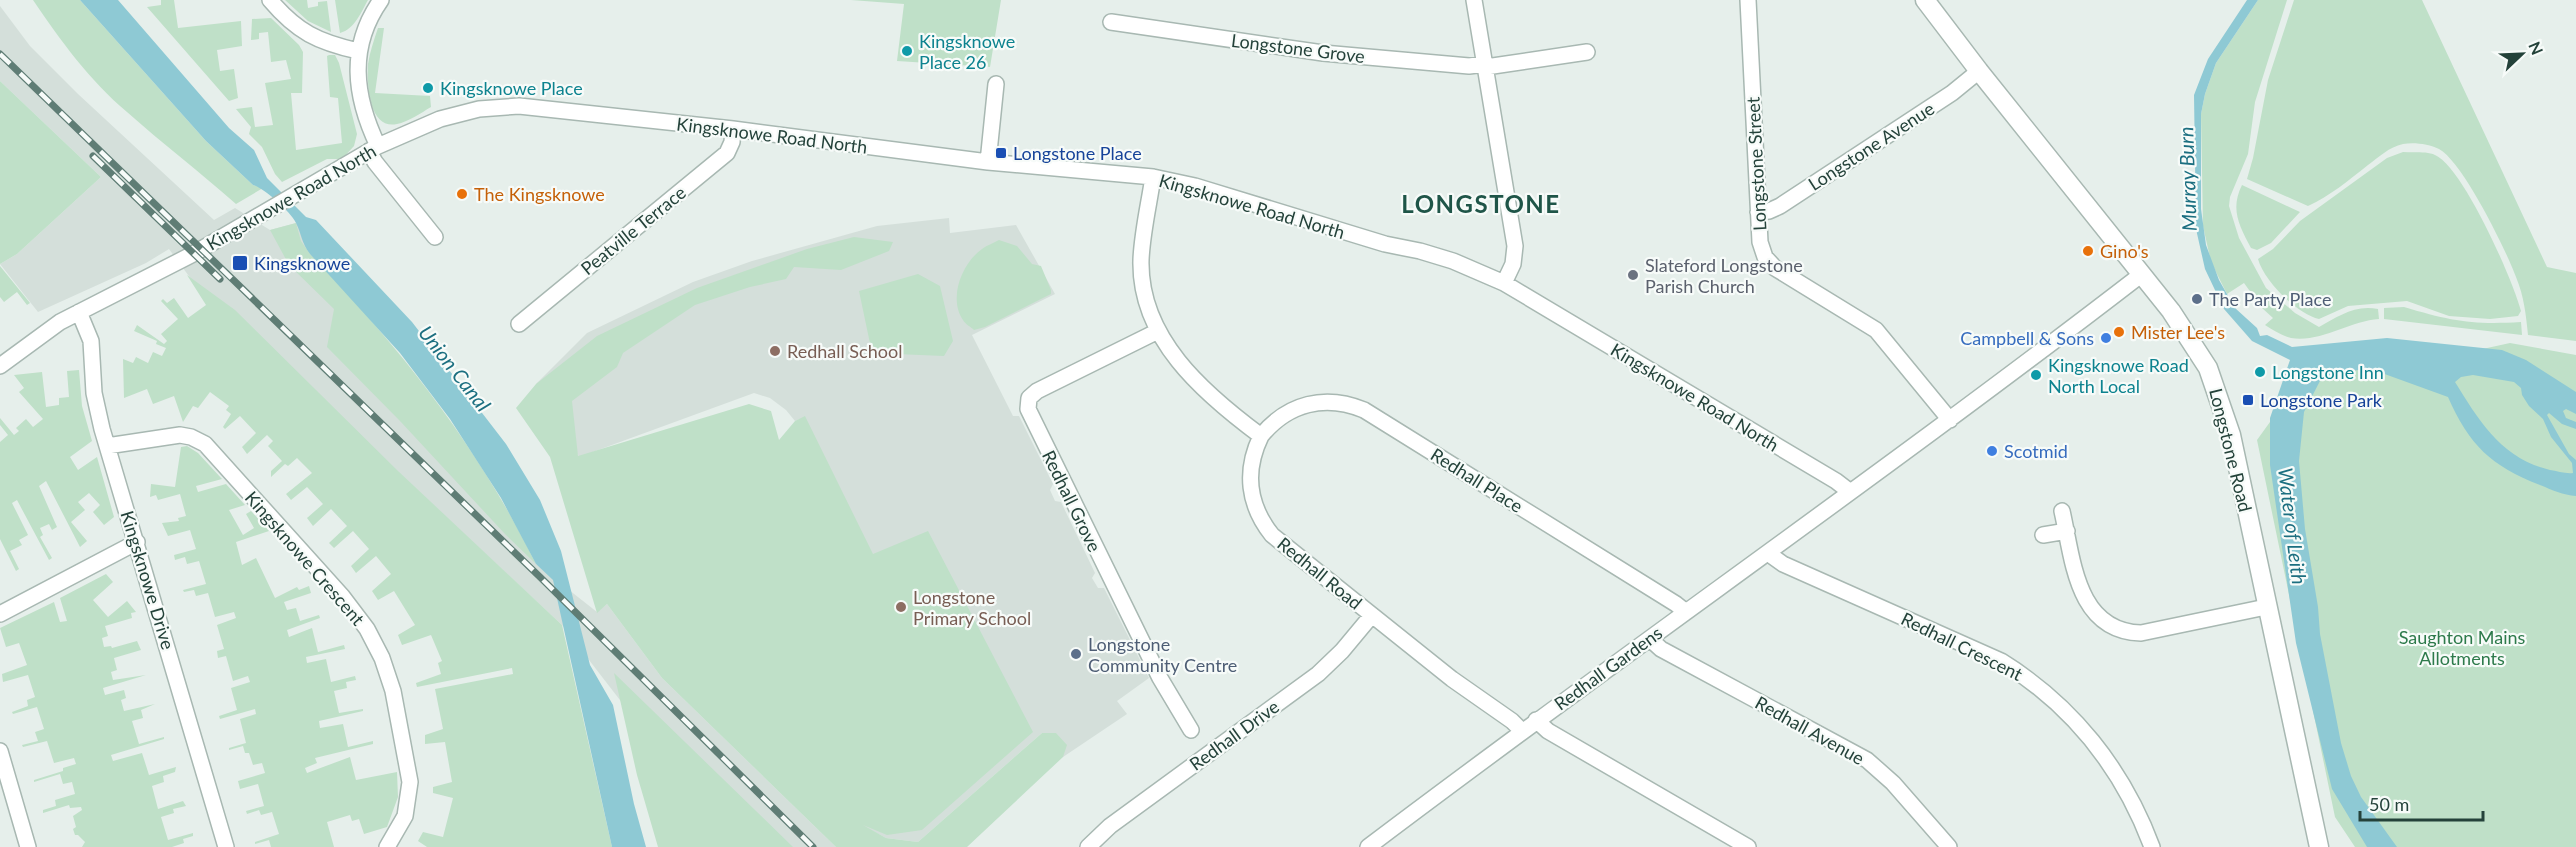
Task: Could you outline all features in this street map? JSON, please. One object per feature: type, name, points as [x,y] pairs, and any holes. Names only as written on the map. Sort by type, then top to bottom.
[{"type":"street","points":[[270,0],[288,21],[316,38],[358,51]]},
{"type":"street","points":[[381,0],[368,21],[358,51],[359,97],[374,148],[375,162],[428,233]]},
{"type":"street","points":[[1474,0],[1515,246],[1513,264],[1504,284]]},
{"type":"street","name":"Longstone Street","points":[[1748,0],[1758,212],[1762,250],[1769,263],[1876,330],[1950,420]]},
{"type":"street","name":"Longstone Road","points":[[1925,0],[2142,274],[2196,346],[2208,368],[2221,400],[2231,435],[2319,847]]},
{"type":"street","name":"Longstone Grove","points":[[1112,22],[1323,53],[1469,66],[1587,52]]},
{"type":"street","name":"Longstone Avenue","points":[[1758,212],[1769,211],[1780,206],[1952,93],[1979,71]]},
{"type":"street","points":[[988,162],[996,84]]},
{"type":"street","name":"Kingsknowe Road North","points":[[0,366],[47,330],[193,254],[374,148],[440,119],[479,109],[519,106],[733,129],[988,162],[1153,177],[1195,186],[1385,244],[1420,251],[1453,261],[1504,284],[1836,480],[1849,491]]},
{"type":"street","name":"Peatville Terrace","points":[[519,324],[727,153],[732,142],[733,129]]},
{"type":"street","points":[[1153,177],[1141,260],[1145,297],[1158,331],[1177,360],[1198,384],[1261,436]]},
{"type":"street","points":[[1849,491],[1950,420],[2142,274]]},
{"type":"street","name":"Kingsknowe Drive","points":[[79,312],[91,341],[96,401],[107,446],[226,847]]},
{"type":"street","name":"Redhall Grove","points":[[1158,331],[1037,391],[1029,398],[1028,409],[1160,678],[1191,729]]},
{"type":"street","name":"Redhall Place","points":[[1261,436],[1287,412],[1309,404],[1337,402],[1364,410],[1676,603],[1686,612]]},
{"type":"street","name":"Kingsknowe Crescent","points":[[107,446],[180,435],[190,436],[205,444],[358,616],[378,650],[387,671],[409,770],[408,806],[401,825],[387,847]]},
{"type":"street","name":"Redhall Road","points":[[1261,436],[1252,457],[1250,480],[1254,504],[1272,535],[1452,679],[1512,721],[1521,730]]},
{"type":"street","name":"Redhall Gardens","points":[[1368,847],[1521,730],[1768,554],[1849,491]]},
{"type":"street","points":[[2062,511],[2077,578],[2085,600],[2100,617],[2114,627],[2141,633],[2266,607]]},
{"type":"street","points":[[2043,535],[2067,531]]},
{"type":"street","points":[[0,614],[137,542]]},
{"type":"street","name":"Redhall Crescent","points":[[1768,554],[1783,564],[2001,661],[2026,676],[2055,700],[2119,776],[2136,805],[2152,847]]},
{"type":"street","name":"Redhall Drive","points":[[1088,847],[1110,826],[1205,748],[1318,674],[1372,615]]},
{"type":"street","name":"Redhall Avenue","points":[[1650,639],[1661,649],[1867,760],[1893,783],[1949,847]]},
{"type":"street","points":[[1536,720],[1548,731],[1632,782],[1748,847]]},
{"type":"street","points":[[0,752],[28,847]]},
{"type":"shaded area","points":[[0,6],[30,46],[78,94],[214,220],[235,208],[270,230],[296,223],[536,564],[597,612],[607,604],[662,678],[836,847],[780,847],[623,704],[562,625],[194,283],[169,249],[146,263],[38,312],[0,264],[17,254],[101,177],[0,81]]},
{"type":"shaded area","points":[[949,218],[950,233],[1016,225],[1055,294],[972,335],[1013,416],[1019,416],[1053,484],[1050,490],[1055,501],[1061,502],[1095,573],[1092,578],[1098,588],[1104,588],[1149,678],[1117,701],[1127,714],[1063,757],[1042,733],[918,842],[886,838],[837,812],[674,524],[704,492],[766,470],[779,442],[805,417],[795,421],[786,410],[770,398],[754,393],[579,457],[536,384],[587,333],[693,282],[752,261],[877,226]]},
{"type":"green space","points":[[33,0],[80,0],[206,141],[253,185],[263,188],[236,204],[100,87],[65,45]]},
{"type":"green space","points":[[161,0],[174,0],[178,28],[241,21],[242,46],[217,50],[220,71],[234,69],[238,98],[229,101],[147,7],[161,5]]},
{"type":"green space","points":[[285,0],[307,0],[308,8],[318,6],[318,2],[327,1],[331,32],[308,21]]},
{"type":"green space","points":[[335,0],[368,0],[354,24],[340,33]]},
{"type":"green space","points":[[851,0],[1001,0],[990,67],[897,61],[904,4]]},
{"type":"green space","points":[[2258,0],[2287,0],[2255,102],[2248,154],[2230,197],[2229,206],[2239,238],[2266,288],[2295,313],[2319,327],[2354,310],[2378,309],[2379,319],[2302,339],[2291,338],[2265,325],[2273,318],[2262,308],[2244,283],[2227,294],[2211,262],[2203,226],[2201,114],[2205,94],[2216,63]]},
{"type":"green space","points":[[2294,0],[2422,0],[2547,267],[2576,273],[2576,341],[2528,335],[2521,291],[2503,247],[2460,171],[2439,149],[2417,143],[2393,147],[2332,193],[2308,206],[2247,179],[2268,80]]},
{"type":"green space","points":[[271,18],[299,45],[303,52],[302,93],[291,93],[296,150],[342,143],[338,98],[330,97],[327,56],[329,55],[335,55],[339,63],[357,134],[354,146],[342,159],[327,159],[282,182],[275,174],[262,147],[249,134],[251,127],[236,109],[252,107],[255,127],[273,125],[265,83],[291,79],[286,60],[271,62],[268,32],[259,33],[259,39],[251,40],[252,19]]},
{"type":"green space","points":[[378,28],[384,28],[375,93],[430,96],[431,107],[397,124],[387,124],[380,120],[371,103],[368,64]]},
{"type":"green space","points":[[0,81],[101,177],[17,254],[0,264]]},
{"type":"green space","points":[[2403,152],[2435,155],[2459,180],[2498,251],[2521,311],[2518,316],[2490,319],[2449,316],[2407,301],[2348,306],[2319,319],[2292,304],[2267,277],[2258,259],[2273,249],[2300,221],[2387,158]]},
{"type":"green space","points":[[2242,185],[2300,212],[2271,243],[2257,250],[2251,248],[2236,209]]},
{"type":"green space","points":[[296,223],[301,241],[310,254],[406,362],[463,439],[514,521],[536,564],[327,347],[334,309],[289,265],[270,230]]},
{"type":"green space","points":[[854,237],[893,242],[889,251],[841,270],[794,267],[786,279],[750,287],[695,305],[623,353],[617,367],[572,401],[578,456],[749,404],[771,411],[779,440],[795,421],[805,416],[873,554],[928,531],[1033,732],[922,830],[887,835],[863,825],[886,838],[918,842],[1042,733],[1056,733],[1067,745],[1063,757],[967,847],[836,847],[662,678],[607,604],[597,613],[550,457],[516,408],[536,384],[597,336],[697,288],[807,249]]},
{"type":"green space","points":[[999,240],[1017,246],[1032,264],[1041,266],[1051,294],[985,327],[974,330],[964,321],[959,311],[957,292],[959,282],[968,263],[975,255]]},
{"type":"green space","points":[[0,266],[30,303],[27,305],[17,292],[4,302],[0,297]]},
{"type":"green space","points":[[918,274],[940,286],[953,341],[944,356],[872,353],[859,291]]},
{"type":"green space","points":[[187,275],[235,310],[398,471],[562,625],[612,847],[427,847],[418,841],[423,832],[443,837],[453,798],[433,793],[433,787],[452,782],[445,742],[425,744],[425,735],[443,729],[435,689],[513,674],[512,668],[417,687],[416,683],[441,674],[438,663],[442,661],[431,635],[402,645],[398,635],[415,625],[394,591],[378,600],[372,591],[391,574],[376,556],[356,573],[351,566],[369,549],[353,531],[334,548],[329,543],[347,526],[331,509],[313,526],[307,518],[323,504],[307,487],[291,500],[286,494],[312,473],[297,458],[288,466],[285,464],[271,477],[271,471],[282,461],[268,446],[273,441],[267,435],[247,454],[242,447],[256,433],[240,416],[225,429],[223,427],[231,414],[226,410],[229,406],[210,392],[198,408],[193,406],[183,422],[174,396],[153,404],[147,389],[124,398],[123,359],[133,363],[136,357],[148,363],[153,352],[162,356],[166,348],[156,344],[157,341],[134,331],[137,325],[164,344],[167,341],[161,334],[178,319],[161,301],[163,299],[167,303],[174,298],[188,318],[206,305]]},
{"type":"green space","points":[[2404,307],[2462,321],[2521,322],[2522,335],[2384,319],[2384,308]]},
{"type":"green space","name":"Saughton Mains Allotments","points":[[2510,343],[2576,355],[2576,847],[2355,847],[2335,817],[2257,440],[2309,368],[2455,355]]},
{"type":"green space","points":[[79,370],[82,406],[92,441],[70,457],[78,470],[97,457],[114,517],[104,525],[93,512],[100,505],[89,493],[78,502],[85,510],[71,522],[87,541],[80,547],[46,481],[39,486],[57,527],[52,530],[49,524],[40,528],[43,535],[40,537],[52,558],[49,560],[17,500],[12,503],[28,535],[19,540],[22,545],[10,551],[19,569],[16,571],[0,539],[0,442],[8,435],[0,425],[0,418],[14,435],[19,431],[16,428],[26,419],[33,427],[43,419],[19,392],[24,388],[14,375],[42,372],[46,407],[59,405],[59,398],[69,397],[67,371]]},
{"type":"green space","points":[[187,446],[198,453],[222,479],[196,486],[198,492],[226,484],[245,505],[229,510],[243,535],[254,528],[246,514],[251,511],[269,531],[236,542],[242,565],[256,558],[275,598],[297,587],[299,590],[309,586],[311,593],[284,602],[287,610],[296,608],[300,621],[319,615],[320,618],[287,630],[289,637],[312,628],[318,652],[344,645],[345,649],[306,657],[307,663],[326,659],[331,682],[355,676],[356,680],[346,682],[347,688],[334,691],[339,713],[363,709],[363,711],[319,721],[320,728],[343,724],[348,747],[373,741],[373,744],[315,758],[317,763],[305,768],[307,773],[350,757],[356,780],[397,772],[398,797],[387,827],[364,834],[359,819],[352,821],[350,815],[327,822],[334,847],[271,847],[269,840],[255,844],[255,842],[279,834],[272,812],[261,815],[259,810],[247,814],[246,811],[264,806],[258,784],[240,789],[238,781],[265,773],[262,763],[253,765],[249,753],[245,753],[243,746],[229,750],[229,748],[246,743],[240,719],[256,714],[255,709],[220,719],[219,716],[237,710],[231,688],[250,682],[248,676],[233,681],[226,656],[218,658],[217,651],[224,649],[217,625],[236,618],[234,612],[215,617],[208,593],[196,596],[194,590],[184,592],[183,590],[206,584],[199,561],[187,564],[185,557],[175,560],[174,555],[196,549],[190,530],[168,536],[162,523],[179,521],[178,518],[186,516],[180,494],[158,500],[156,495],[150,497],[151,484],[175,487],[181,447]]},
{"type":"green space","points":[[106,574],[113,582],[93,600],[108,617],[127,601],[136,612],[131,613],[132,618],[105,626],[108,636],[102,638],[104,647],[111,646],[112,648],[137,641],[141,650],[114,658],[117,670],[111,672],[113,680],[146,675],[103,688],[105,695],[124,690],[126,698],[121,700],[124,711],[155,704],[141,710],[143,718],[132,721],[139,744],[164,737],[164,739],[111,755],[113,761],[142,753],[149,775],[176,767],[175,772],[163,776],[164,782],[152,786],[158,809],[183,801],[186,806],[173,809],[174,813],[161,817],[168,840],[193,833],[193,836],[183,839],[184,843],[172,847],[82,847],[85,842],[75,835],[73,829],[76,827],[73,816],[82,810],[81,807],[70,808],[69,805],[43,813],[43,810],[56,806],[55,800],[75,794],[72,782],[63,784],[60,774],[34,782],[34,780],[63,771],[63,768],[76,764],[74,758],[54,763],[47,741],[23,747],[22,745],[38,741],[35,732],[44,729],[37,707],[13,714],[12,712],[28,706],[27,700],[35,697],[28,675],[3,682],[2,674],[27,665],[19,643],[6,647],[0,628],[54,602],[60,622],[67,621],[60,598]]},
{"type":"green space","points":[[614,673],[793,847],[658,847],[637,775]]},
{"type":"water","points":[[80,0],[118,0],[229,128],[254,150],[267,178],[306,217],[316,220],[412,322],[506,444],[540,500],[561,551],[590,665],[613,705],[634,804],[646,847],[612,847],[553,580],[536,564],[501,498],[450,419],[400,353],[310,254],[296,223],[283,207],[253,185],[206,141]]},
{"type":"water","name":"Water of Leith","points":[[2247,0],[2258,0],[2216,63],[2205,94],[2201,114],[2201,209],[2206,245],[2219,280],[2235,308],[2257,328],[2260,336],[2267,335],[2292,347],[2387,338],[2502,350],[2526,360],[2576,392],[2576,414],[2566,409],[2563,411],[2566,418],[2576,422],[2576,429],[2562,424],[2549,413],[2547,415],[2569,454],[2576,460],[2576,496],[2558,492],[2523,478],[2495,461],[2473,441],[2448,397],[2368,368],[2322,377],[2304,412],[2299,461],[2305,529],[2318,607],[2320,634],[2341,743],[2351,776],[2361,797],[2397,847],[2367,847],[2332,789],[2296,643],[2270,465],[2270,418],[2290,360],[2252,341],[2224,309],[2205,269],[2196,229],[2194,95],[2208,59]],"holes":[[[2473,375],[2514,382],[2521,388],[2522,395],[2529,406],[2543,419],[2551,437],[2572,463],[2573,473],[2550,470],[2533,464],[2518,457],[2505,447],[2483,424],[2455,382],[2461,377]]]},
{"type":"railway","points":[[0,54],[540,577],[813,847]]},
{"type":"railway","points":[[93,156],[220,279]]},
{"type":"place","name":"Kingsknowe Place 26","points":[[907,51]]},
{"type":"place","name":"Kingsknowe Place","points":[[428,88]]},
{"type":"place","name":"Longstone Place","points":[[1001,153]]},
{"type":"place","name":"The Kingsknowe","points":[[462,194]]},
{"type":"place","name":"Gino's","points":[[2088,251]]},
{"type":"place","name":"Kingsknowe","points":[[240,263]]},
{"type":"place","name":"Slateford Longstone Parish Church","points":[[1633,275]]},
{"type":"place","name":"The Party Place","points":[[2197,299]]},
{"type":"place","name":"Mister Lee's","points":[[2119,332]]},
{"type":"place","name":"Campbell & Sons","points":[[2106,338]]},
{"type":"place","name":"Redhall School","points":[[775,351]]},
{"type":"place","name":"Longstone Inn","points":[[2260,372]]},
{"type":"place","name":"Kingsknowe Road North Local","points":[[2036,375]]},
{"type":"place","name":"Longstone Park","points":[[2248,400]]},
{"type":"place","name":"Scotmid","points":[[1992,451]]},
{"type":"place","name":"Longstone Primary School","points":[[901,607]]},
{"type":"place","name":"Longstone Community Centre","points":[[1076,654]]},
{"type":"district","name":"LONGSTONE","points":[[1481,203]]},
{"type":"water label","name":"Murray Burn","points":[[2187,179]]},
{"type":"water label","name":"Union Canal","points":[[455,368]]}]
